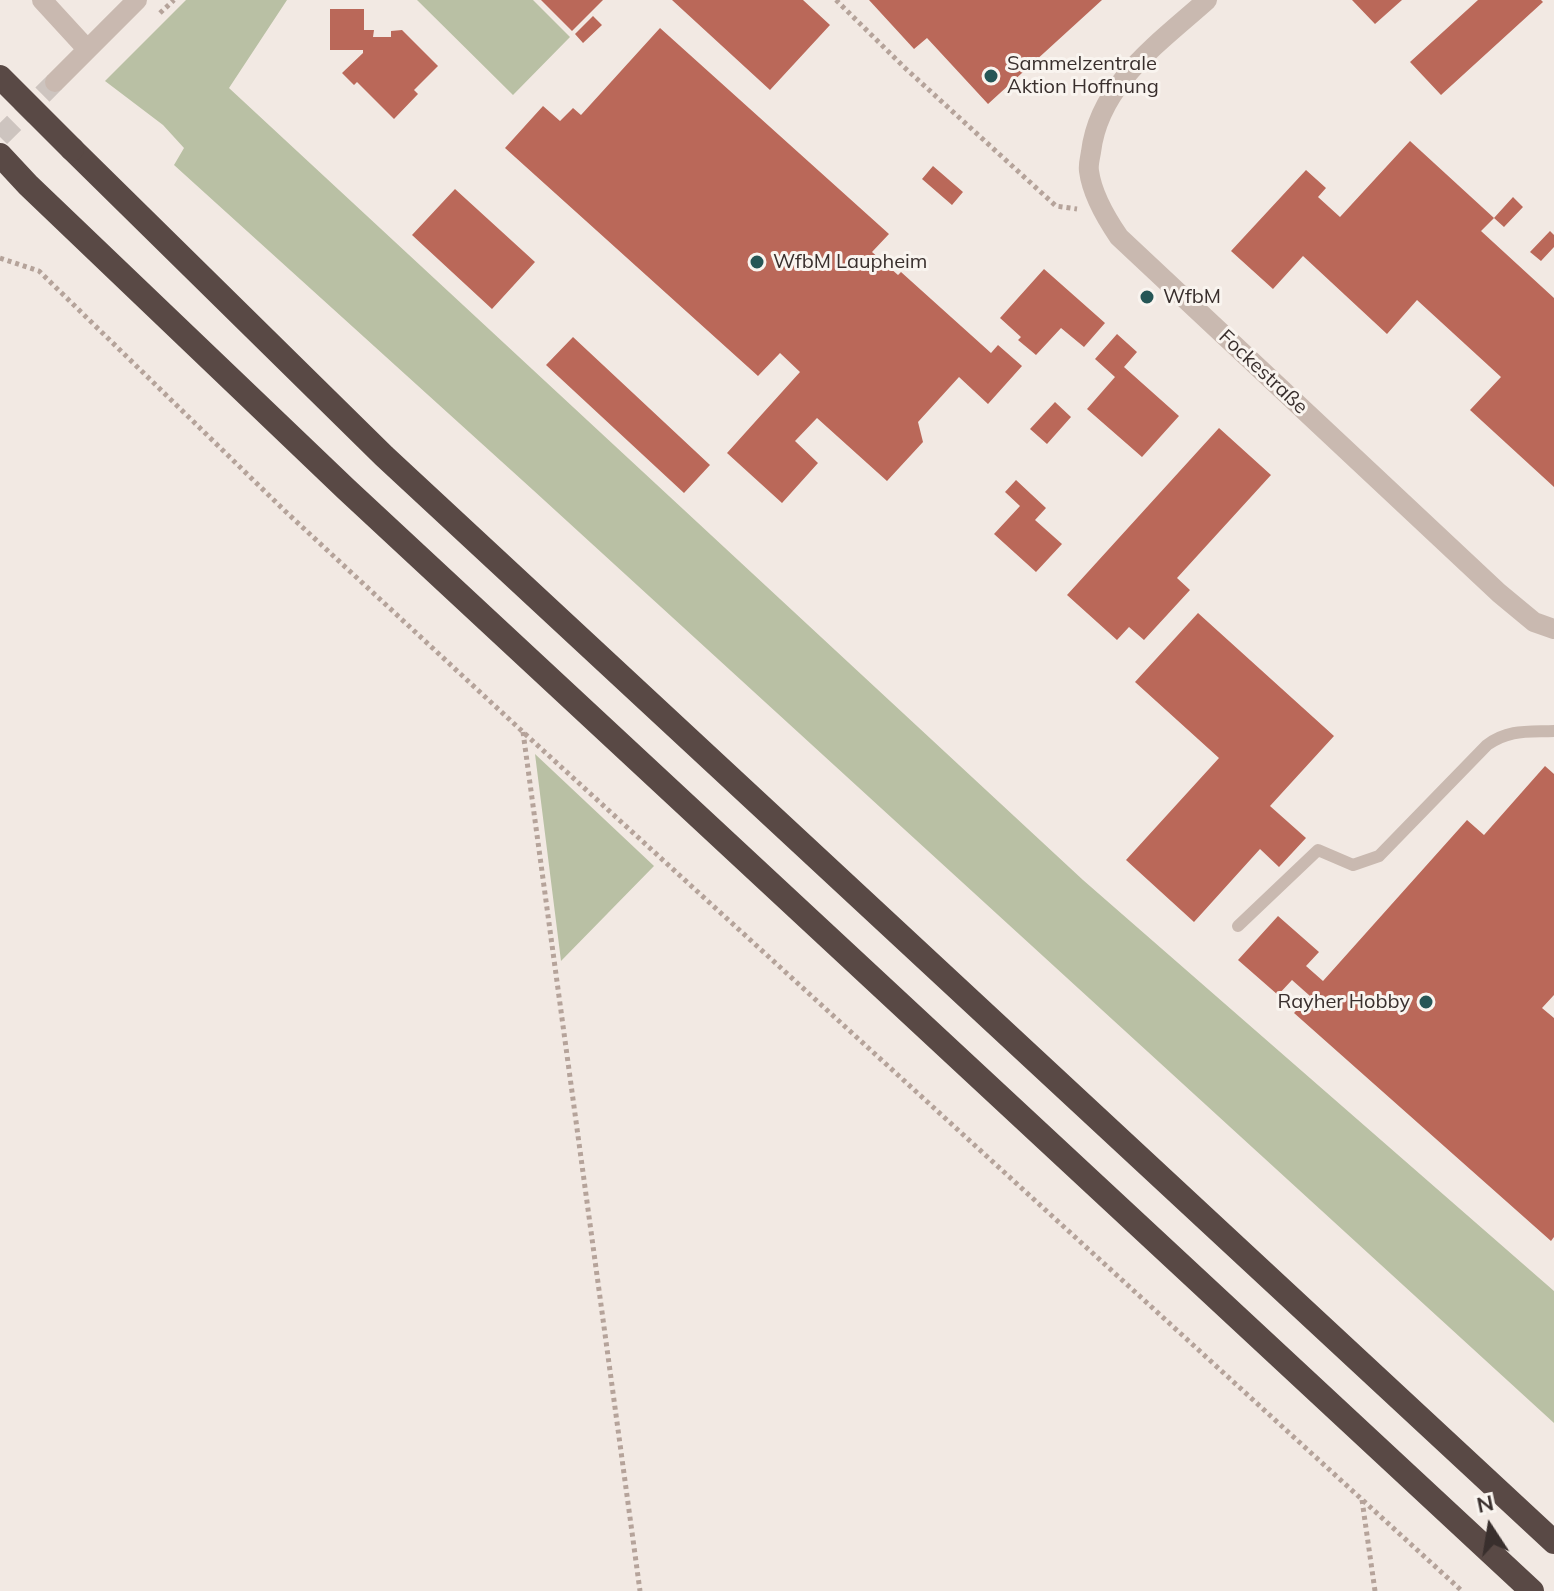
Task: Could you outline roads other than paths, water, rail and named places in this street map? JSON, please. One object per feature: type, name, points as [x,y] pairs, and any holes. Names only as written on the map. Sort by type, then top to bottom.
[{"type":"highway","points":[[0,77],[384,456],[1554,1542]]},
{"type":"highway","points":[[0,155],[346,489],[1532,1591]]},
{"type":"street","points":[[42,0],[87,49]]},
{"type":"street","points":[[55,82],[137,0]]},
{"type":"street","name":"Fockestraße","points":[[1207,0],[1134,65],[1108,99],[1093,131],[1089,169],[1103,213],[1119,237],[1499,593],[1534,622],[1554,629]]},
{"type":"lane","points":[[1238,926],[1318,850],[1353,865],[1379,856],[1487,745],[1500,736],[1515,732],[1554,731]]},
{"type":"tunnel","points":[[0,137],[55,82]]},
{"type":"place","name":"Sammelzentrale Aktion Hoffnung","points":[[991,76]]},
{"type":"place","name":"WfbM Laupheim","points":[[757,262]]},
{"type":"place","name":"WfbM","points":[[1147,297]]},
{"type":"place","name":"Rayher Hobby","points":[[1426,1002]]}]
